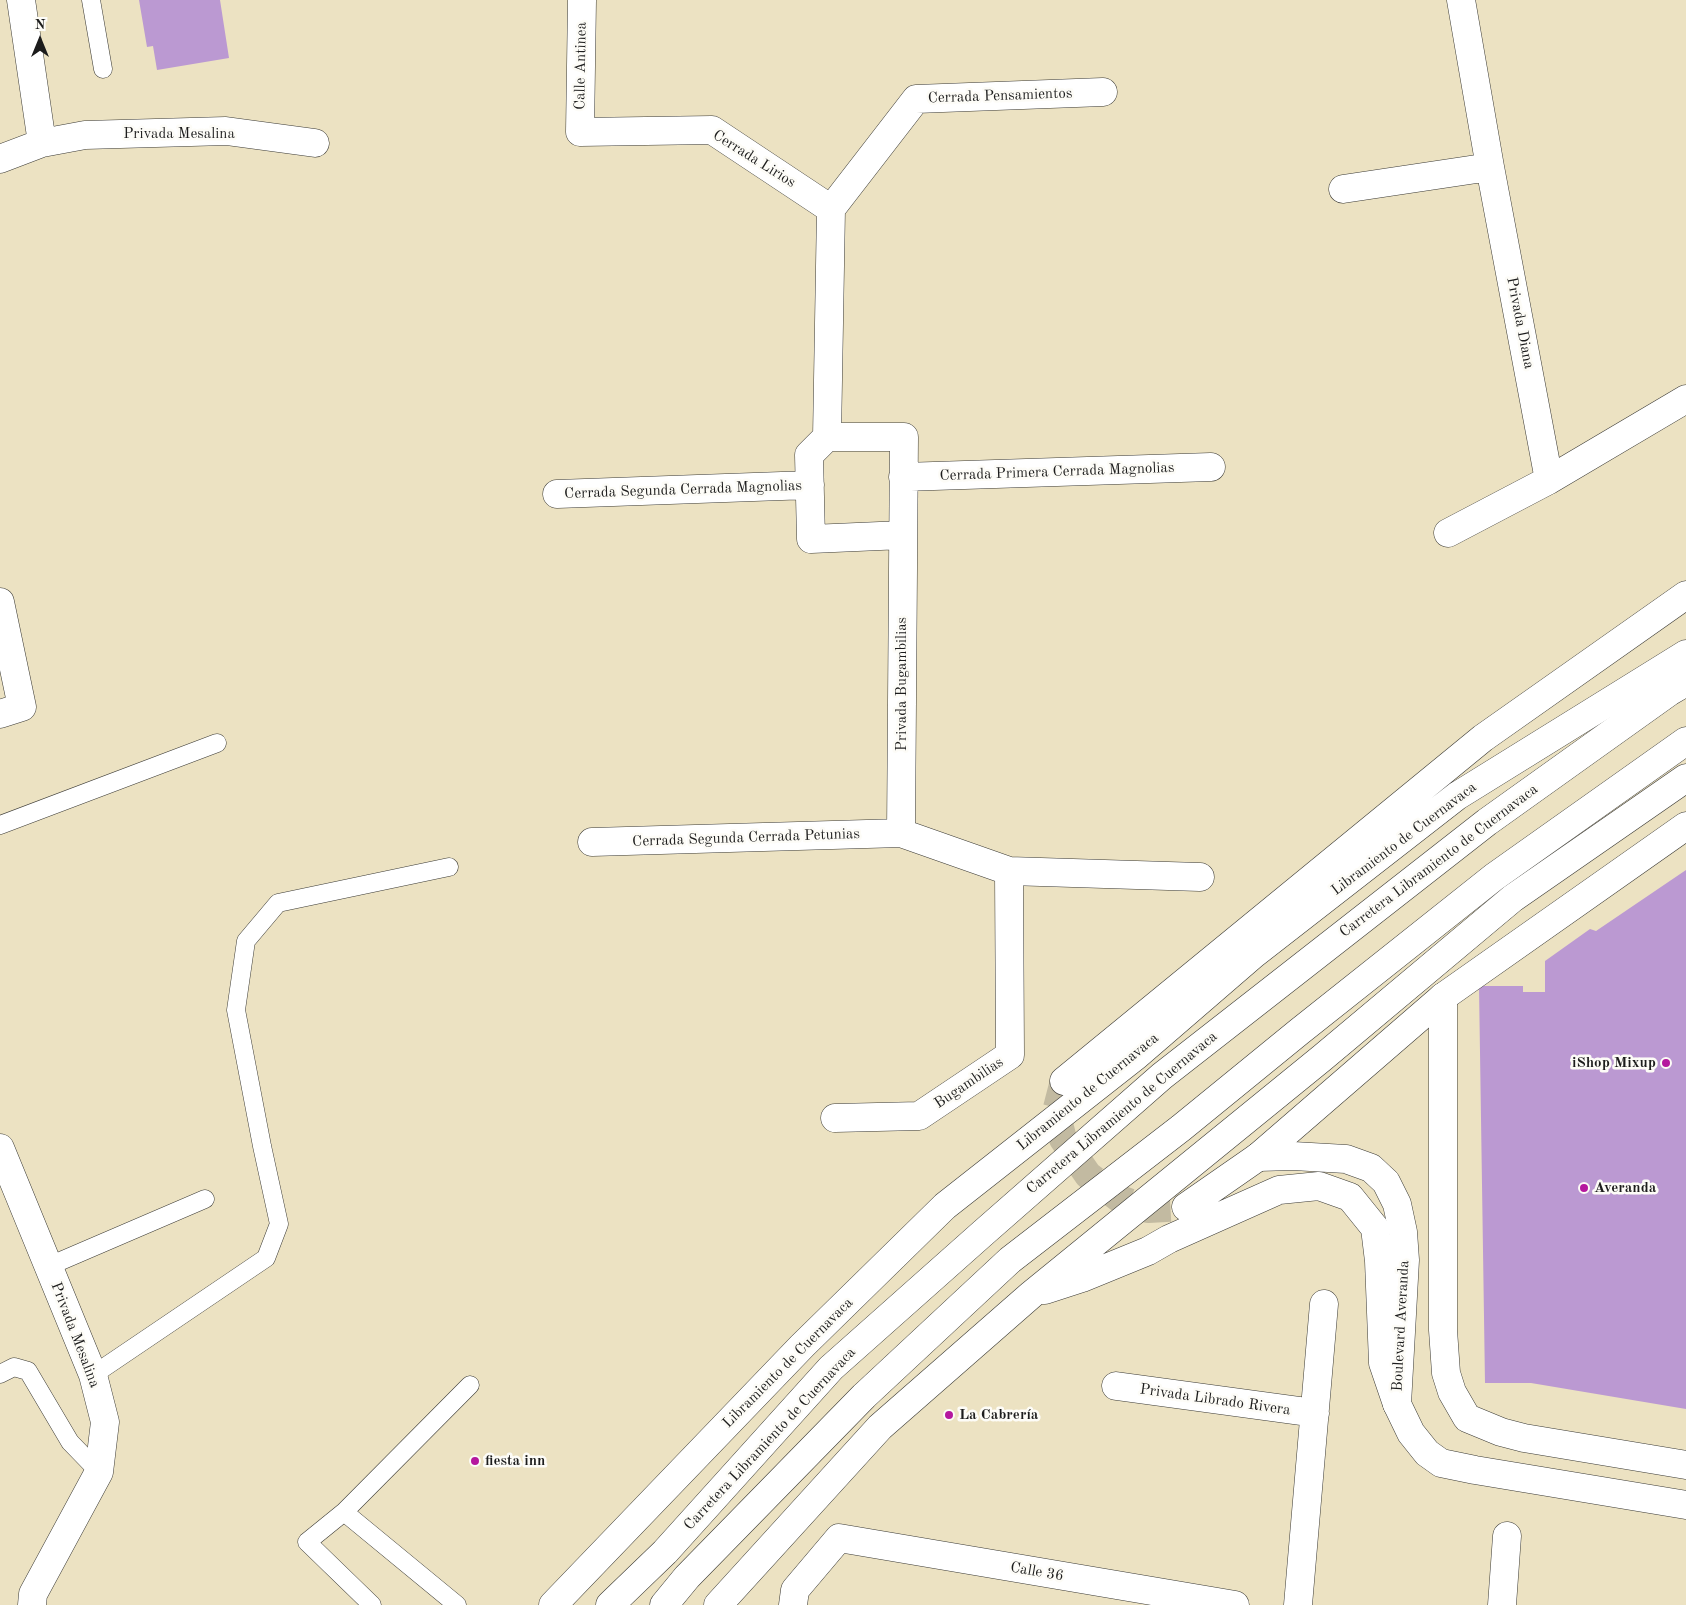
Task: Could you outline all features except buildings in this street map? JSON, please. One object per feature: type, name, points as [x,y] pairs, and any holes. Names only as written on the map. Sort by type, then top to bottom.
[{"type":"main road","points":[[21,0],[42,143]]},
{"type":"main road","name":"Calle Antinea","points":[[580,132],[582,0]]},
{"type":"main road","name":"Privada Diana","points":[[1461,0],[1490,167],[1550,480]]},
{"type":"main road","name":"Cerrada Pensamientos","points":[[831,209],[916,99],[1103,92]]},
{"type":"main road","name":"Cerrada Lirios","points":[[580,132],[712,130],[831,209]]},
{"type":"main road","name":"Privada Mesalina","points":[[0,159],[42,143],[85,134],[226,131],[315,143]]},
{"type":"main road","points":[[1343,189],[1490,167]]},
{"type":"main road","points":[[831,209],[827,437],[809,455],[811,540],[903,535]]},
{"type":"main road","points":[[1448,533],[1550,480],[1686,399]]},
{"type":"main road","name":"Privada Bugambilias","points":[[827,437],[904,438],[901,833]]},
{"type":"main road","name":"Cerrada Primera Cerrada Magnolias","points":[[904,477],[1211,467]]},
{"type":"main road","name":"Cerrada Segunda Cerrada Magnolias","points":[[557,494],[810,485]]},
{"type":"main road","points":[[1064,1081],[1483,738],[1686,595]]},
{"type":"main road","points":[[0,602],[22,707],[0,714]]},
{"type":"main road","name":"Libramiento de Cuernavaca","points":[[553,1605],[802,1346],[946,1206],[1137,1055],[1254,954],[1457,796],[1686,654]]},
{"type":"main road","name":"Carretera Libramiento de Cuernavaca","points":[[610,1605],[665,1552],[831,1368],[982,1232],[1162,1076],[1487,822],[1668,692],[1686,682]]},
{"type":"main road","points":[[664,1605],[687,1578],[864,1396],[1010,1260],[1181,1128],[1494,877],[1686,741]]},
{"type":"main road","points":[[718,1605],[880,1427],[1032,1294],[1322,1058],[1513,898],[1686,778]]},
{"type":"main road","points":[[1186,1207],[1258,1157],[1443,997],[1686,826]]},
{"type":"main road","points":[[901,833],[1009,871],[1200,876]]},
{"type":"main road","name":"Cerrada Segunda Cerrada Petunias","points":[[592,842],[901,833]]},
{"type":"main road","name":"Bugambilias","points":[[835,1118],[920,1116],[1010,1055],[1009,871]]},
{"type":"main road","points":[[1443,997],[1443,1330],[1446,1373],[1452,1392],[1467,1418],[1501,1432],[1524,1438],[1686,1465]]},
{"type":"main road","name":"Privada Mesalina","points":[[0,1148],[93,1375],[105,1422],[99,1472],[33,1594],[32,1605]]},
{"type":"main road","name":"Boulevard Averanda","points":[[1258,1157],[1293,1156],[1346,1160],[1371,1168],[1386,1182],[1397,1204],[1403,1232],[1405,1260],[1397,1404],[1411,1433],[1427,1453],[1441,1463],[1516,1478],[1686,1505]]},
{"type":"main road","points":[[1032,1294],[1082,1278],[1148,1251],[1169,1239],[1279,1190],[1319,1186],[1350,1197],[1375,1228],[1379,1261],[1383,1364],[1397,1404]]},
{"type":"main road","points":[[1298,1605],[1324,1304]]},
{"type":"main road","points":[[1401,1332],[1443,1330]]},
{"type":"main road","name":"Privada Librado Rivera","points":[[1116,1386],[1315,1413]]},
{"type":"main road","points":[[1502,1605],[1507,1536]]},
{"type":"main road","name":"Calle 36","points":[[792,1605],[795,1590],[839,1538],[1236,1605]]},
{"type":"lane","points":[[91,0],[103,69]]},
{"type":"lane","points":[[0,825],[217,744]]},
{"type":"lane","points":[[93,1375],[266,1258],[280,1224],[262,1146],[236,1010],[246,941],[278,903],[449,866]]},
{"type":"lane","points":[[49,1266],[205,1199]]},
{"type":"lane","points":[[0,1374],[14,1367],[28,1371],[70,1442],[99,1472]]},
{"type":"lane","points":[[372,1605],[307,1542],[344,1512],[470,1384]]},
{"type":"lane","points":[[344,1512],[457,1605]]},
{"type":"tunnel","points":[[1064,1081],[1056,1112],[1063,1139],[1088,1175],[1120,1199],[1148,1209],[1186,1207]]},
{"type":"place","name":"iShop Mixup","points":[[1666,1063]]},
{"type":"place","name":"Averanda","points":[[1584,1188]]},
{"type":"place","name":"La Cabrería","points":[[949,1415]]},
{"type":"place","name":"fiesta inn","points":[[475,1461]]}]
